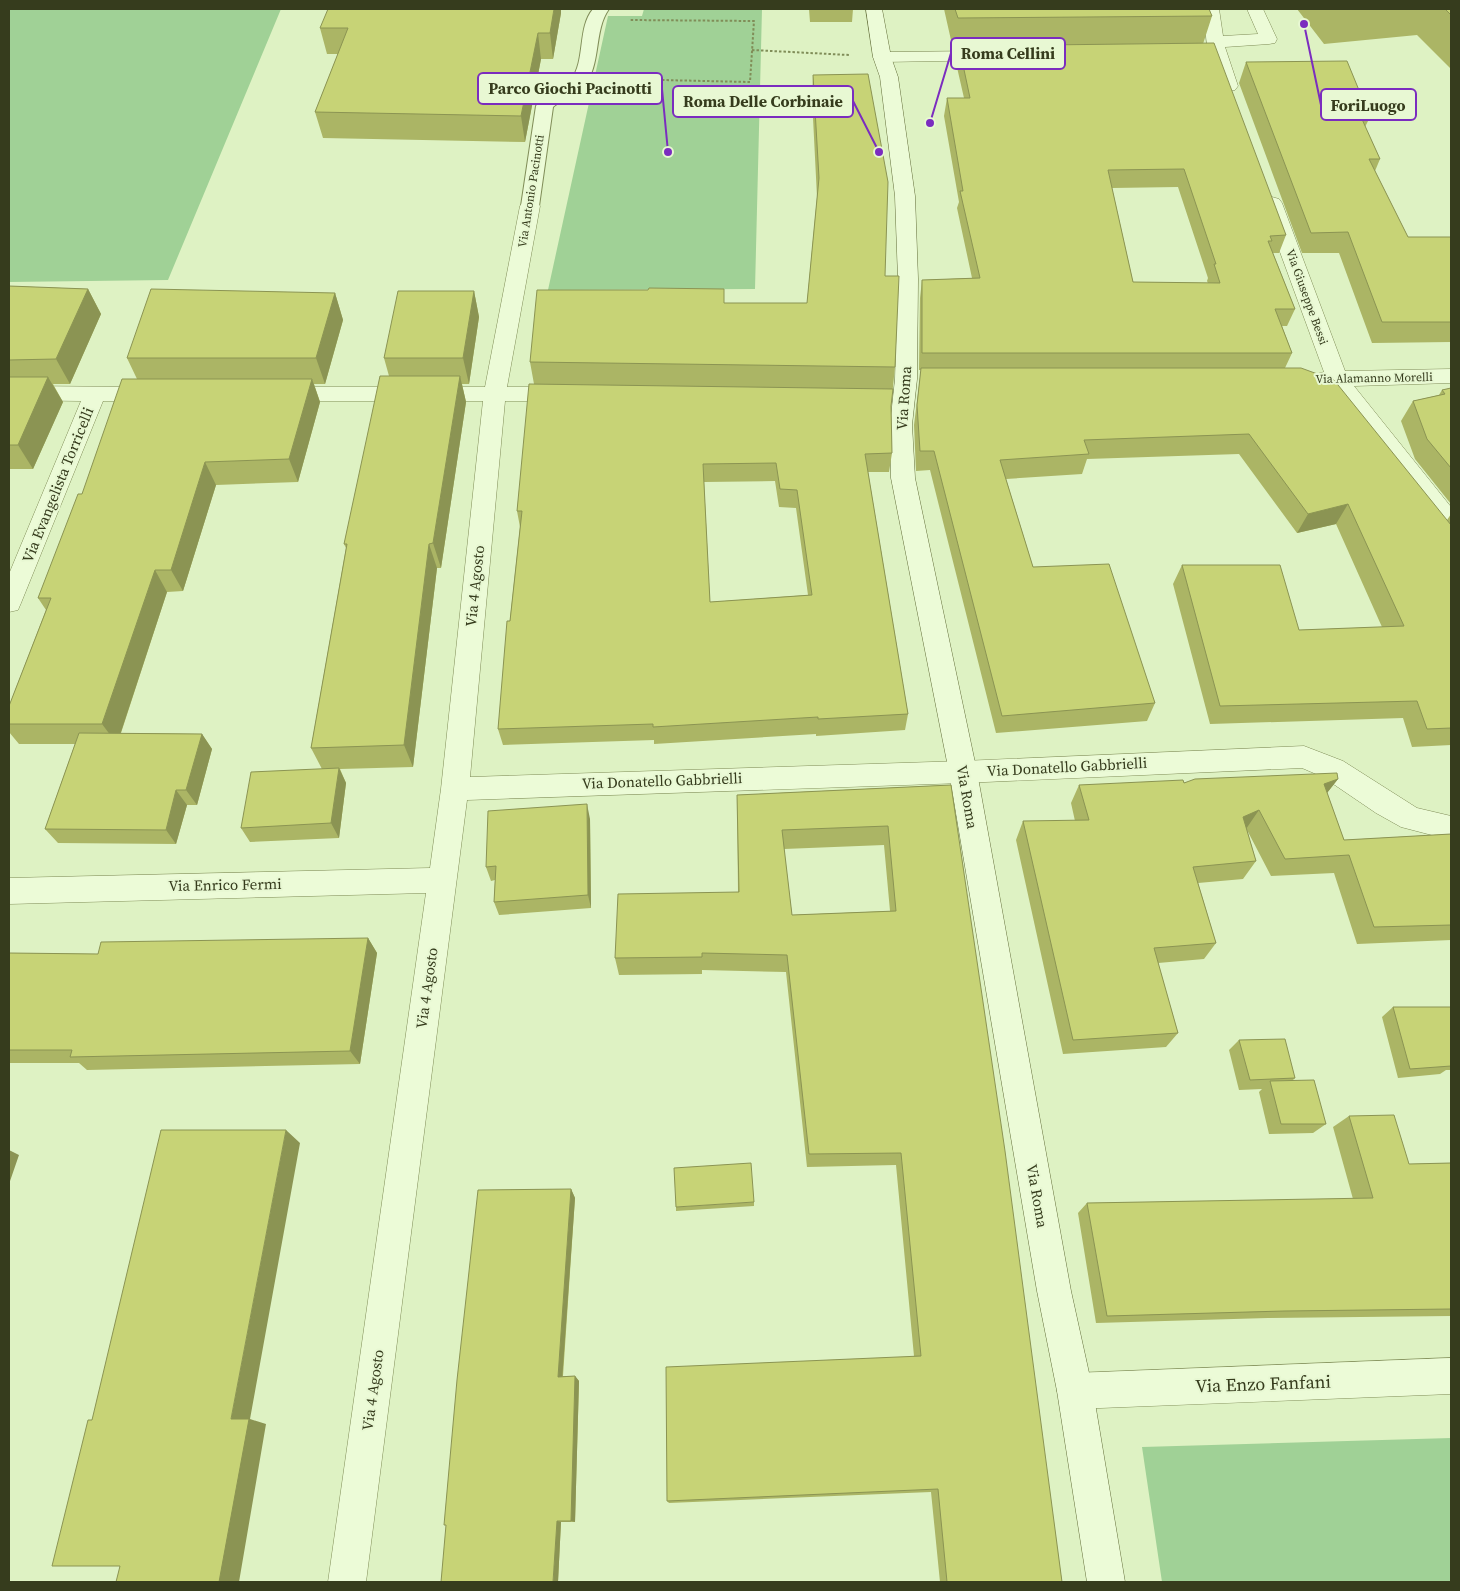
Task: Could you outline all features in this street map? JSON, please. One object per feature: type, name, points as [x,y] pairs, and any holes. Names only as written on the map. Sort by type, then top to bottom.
[{"type":"street","name":"Via Roma","points":[[874,9],[882,57],[889,77],[905,196],[908,249],[905,389],[901,425],[902,478],[963,772],[1054,1291],[1075,1391],[1106,1582]]},
{"type":"street","points":[[1211,9],[1210,50],[1234,101]]},
{"type":"street","points":[[1210,50],[1269,39],[1255,9]]},
{"type":"street","points":[[582,78],[598,14]]},
{"type":"street","points":[[882,57],[1009,56]]},
{"type":"street","name":"Via Antonio Pacinotti","points":[[494,393],[530,206],[545,106],[552,99],[572,88],[582,78]]},
{"type":"street","name":"Via Giuseppe Bessi","points":[[1265,184],[1338,379],[1451,523]]},
{"type":"street","name":"Via Alamanno Morelli","points":[[1308,379],[1451,376]]},
{"type":"street","name":"Via 4 Agosto","points":[[347,1582],[454,789],[494,393]]},
{"type":"street","points":[[9,394],[175,394]]},
{"type":"street","name":"Via Evangelista Torricelli","points":[[9,603],[95,394]]},
{"type":"street","points":[[255,394],[580,394]]},
{"type":"street","name":"Via Donatello Gabbrielli","points":[[454,789],[963,772],[1304,757],[1333,769],[1386,805],[1411,819],[1451,828]]},
{"type":"street","name":"Via Enrico Fermi","points":[[9,891],[442,880]]},
{"type":"street","name":"Via Enzo Fanfani","points":[[1075,1391],[1451,1376]]},
{"type":"path","points":[[582,78],[750,82],[754,21],[598,14]]},
{"type":"path","points":[[752,50],[882,57]]},
{"type":"green space","points":[[9,9],[281,9],[168,280],[9,282]]},
{"type":"green space","points":[[644,9],[762,9],[755,289],[548,290],[608,16],[642,16]]},
{"type":"green space","points":[[1451,1438],[1451,1582],[1162,1582],[1142,1447]]},
{"type":"building","points":[[328,9],[554,9],[550,33],[538,33],[521,116],[315,112],[348,28],[320,28]]},
{"type":"building","points":[[955,9],[1209,9],[1212,16],[958,18]]},
{"type":"building","points":[[1445,9],[1451,9],[1451,15]]},
{"type":"building","points":[[1214,43],[1286,235],[1270,236],[1272,241],[1268,241],[1295,309],[1275,309],[1292,353],[922,353],[922,280],[980,278],[960,191],[963,191],[947,98],[970,98],[959,46]],"holes":[[[1184,169],[1216,264],[1214,264],[1220,283],[1133,282],[1108,170]]]},
{"type":"building","points":[[1347,61],[1370,117],[1361,117],[1380,159],[1369,159],[1408,237],[1451,237],[1451,322],[1382,322],[1348,232],[1311,233],[1246,62]]},
{"type":"building","points":[[868,74],[888,182],[885,276],[899,276],[895,367],[530,362],[537,290],[724,289],[724,303],[807,303],[819,178],[813,75]]},
{"type":"building","points":[[9,286],[88,289],[56,359],[9,360]]},
{"type":"building","points":[[151,289],[335,293],[316,358],[127,358]]},
{"type":"building","points":[[398,291],[474,291],[463,358],[384,358]]},
{"type":"building","points":[[921,368],[1301,368],[1334,380],[1451,525],[1451,728],[1427,729],[1417,701],[1220,706],[1182,565],[1280,565],[1299,630],[1404,626],[1348,504],[1308,514],[1249,434],[1084,440],[1089,454],[1000,460],[1033,567],[1109,564],[1155,703],[1002,716],[934,451],[920,451],[917,405]]},
{"type":"building","points":[[380,376],[460,376],[433,543],[429,544],[404,745],[311,748],[347,544],[344,544]]},
{"type":"building","points":[[9,377],[48,377],[18,445],[9,445]]},
{"type":"building","points":[[122,379],[312,379],[289,459],[205,462],[171,570],[155,570],[102,724],[9,724],[9,706],[51,598],[38,598],[78,494],[82,494]]},
{"type":"building","points":[[529,384],[893,389],[891,406],[892,453],[865,454],[908,714],[818,719],[818,717],[653,727],[653,724],[498,729],[507,621],[510,621],[522,511],[517,511]],"holes":[[[776,463],[780,489],[797,490],[812,595],[710,602],[703,464]]]},
{"type":"building","points":[[1451,388],[1451,468],[1427,439],[1413,401],[1445,394],[1442,390]]},
{"type":"building","points":[[79,733],[202,734],[186,790],[176,790],[166,830],[45,829]]},
{"type":"building","points":[[339,768],[331,823],[241,828],[251,772]]},
{"type":"building","points":[[1337,773],[1338,779],[1324,784],[1344,840],[1451,834],[1451,925],[1374,927],[1349,855],[1285,859],[1259,810],[1243,817],[1256,861],[1193,867],[1216,943],[1154,948],[1178,1033],[1073,1040],[1023,821],[1089,820],[1079,785],[1183,780],[1184,783],[1195,779]]},
{"type":"building","points":[[951,785],[1005,1151],[1062,1582],[947,1582],[938,1489],[667,1501],[666,1367],[921,1356],[901,1153],[809,1154],[787,955],[702,953],[702,957],[615,958],[618,894],[739,892],[737,795]],"holes":[[[888,826],[896,911],[792,915],[782,830]]]},
{"type":"building","points":[[587,804],[588,895],[494,902],[496,866],[486,867],[488,811]]},
{"type":"building","points":[[368,938],[350,1051],[70,1057],[72,1050],[9,1050],[9,953],[98,954],[101,942]]},
{"type":"building","points":[[1393,1007],[1451,1007],[1451,1066],[1410,1069]]},
{"type":"building","points":[[1285,1039],[1295,1078],[1250,1080],[1239,1040]]},
{"type":"building","points":[[1314,1080],[1326,1124],[1281,1124],[1270,1081]]},
{"type":"building","points":[[1394,1115],[1409,1164],[1451,1163],[1451,1309],[1107,1316],[1087,1203],[1373,1198],[1349,1116]]},
{"type":"building","points":[[161,1130],[286,1130],[231,1419],[249,1419],[219,1582],[116,1582],[120,1566],[52,1566],[88,1420],[92,1420]]},
{"type":"building","points":[[751,1163],[754,1202],[676,1207],[674,1168]]},
{"type":"building","points":[[571,1189],[558,1377],[575,1376],[571,1521],[557,1521],[553,1582],[441,1582],[446,1525],[444,1525],[457,1380],[478,1190]]},
{"type":"place","name":"ForiLuogo","points":[[1304,24]]},
{"type":"place","name":"Roma Cellini","points":[[930,123]]},
{"type":"place","name":"Parco Giochi Pacinotti","points":[[668,152]]},
{"type":"place","name":"Roma Delle Corbinaie","points":[[879,152]]}]
